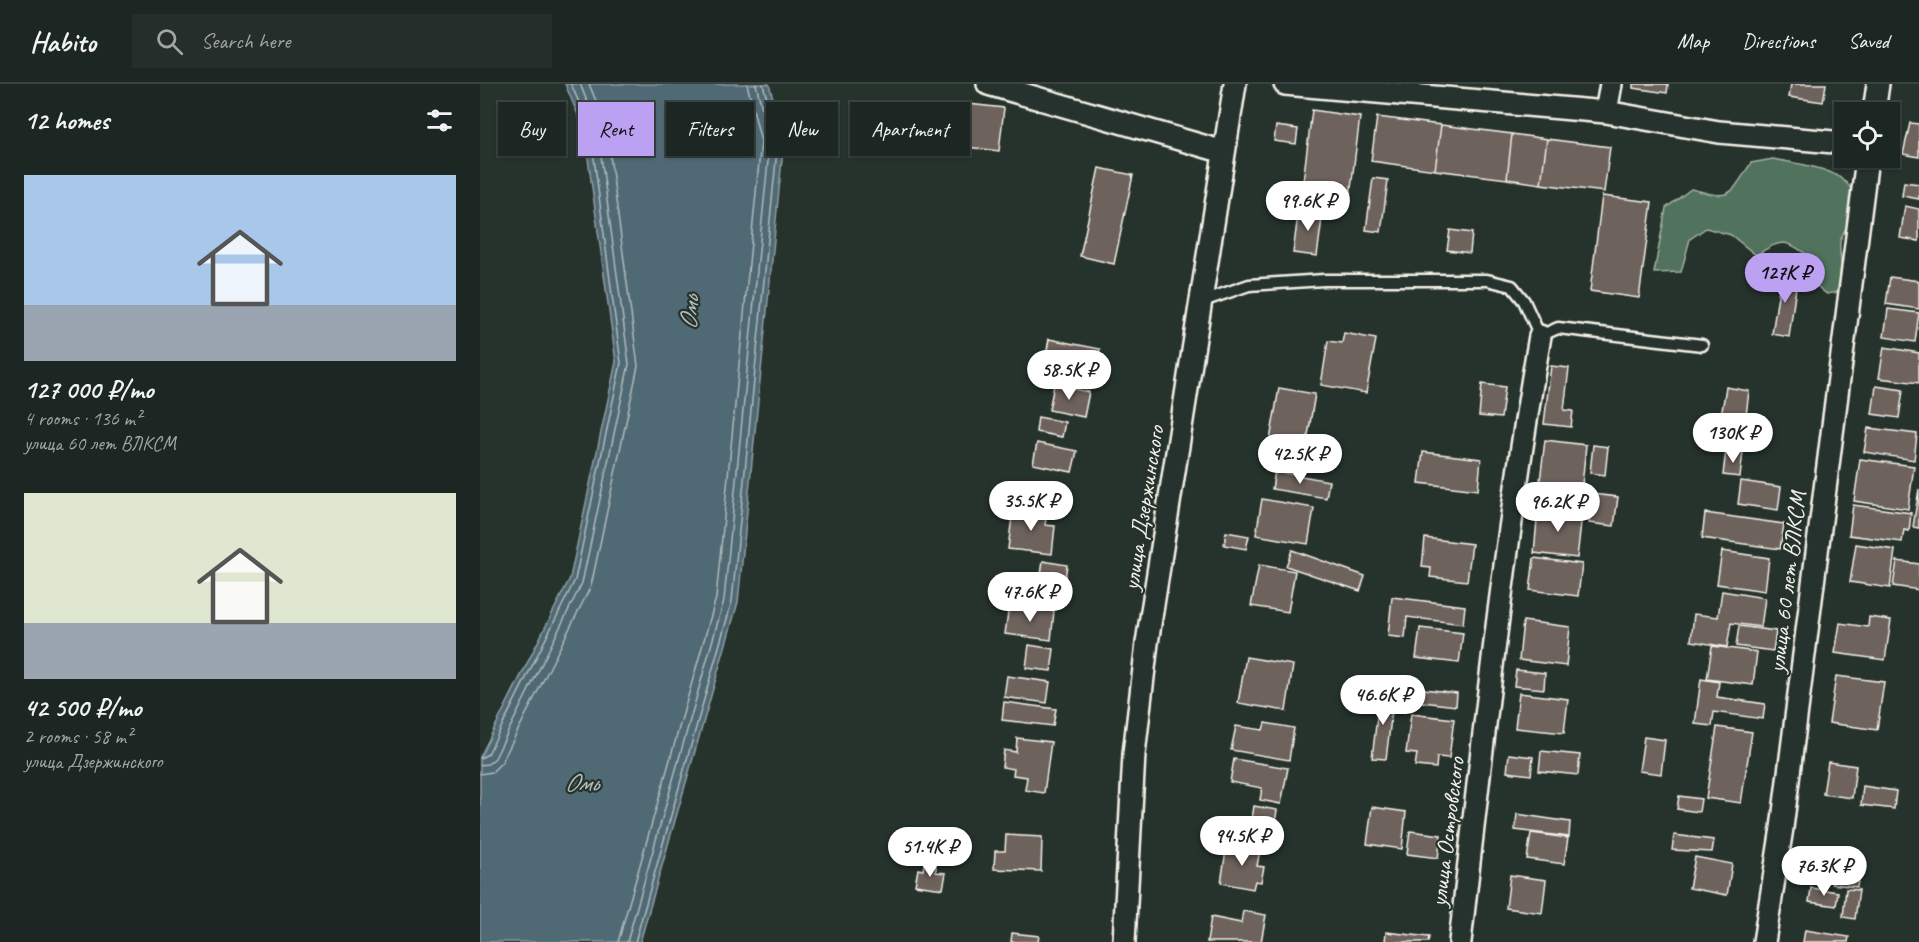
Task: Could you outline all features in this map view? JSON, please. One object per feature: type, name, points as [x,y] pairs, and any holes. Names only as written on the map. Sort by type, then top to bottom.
[{"type":"street","points":[[988,84],[1224,152]]},
{"type":"street","name":"улица Дзержинского","points":[[1124,942],[1136,743],[1148,644],[1234,84]]},
{"type":"street","points":[[1285,84],[1606,112],[1719,132],[1834,142]]},
{"type":"street","points":[[1606,112],[1611,84]]},
{"type":"street","points":[[1875,102],[1878,84]]},
{"type":"street","name":"улица 60 лет ВЛКСМ","points":[[1764,942],[1782,828],[1866,168]]},
{"type":"street","name":"улица Островского","points":[[1460,942],[1501,586],[1518,463],[1540,336]]},
{"type":"lane","points":[[1200,302],[1249,285],[1324,280],[1487,280],[1512,286],[1524,301],[1540,336],[1558,328],[1702,345]]},
{"type":"green space","points":[[1773,159],[1826,170],[1848,184],[1854,195],[1854,213],[1842,234],[1840,243],[1842,278],[1838,292],[1827,294],[1817,286],[1810,273],[1807,255],[1793,245],[1777,244],[1756,255],[1731,235],[1706,228],[1690,239],[1681,272],[1654,273],[1666,208],[1691,189],[1722,195],[1728,193],[1738,183],[1751,163]]},
{"type":"water","name":"Омь","points":[[565,84],[769,84],[774,102],[766,102],[766,156],[782,156],[738,602],[640,942],[480,942],[480,757],[570,578],[616,362],[588,156],[654,156],[654,102],[578,102],[578,115]]},
{"type":"building","points":[[1633,84],[1668,84],[1667,93],[1633,88]]},
{"type":"building","points":[[1791,84],[1826,84],[1823,102],[1789,97]]},
{"type":"building","points":[[970,104],[1004,108],[999,151],[970,147]]},
{"type":"building","points":[[1312,110],[1360,117],[1350,196],[1302,190]]},
{"type":"building","points":[[1377,117],[1441,125],[1435,170],[1371,161]]},
{"type":"building","points":[[1910,123],[1919,124],[1919,157],[1903,154]]},
{"type":"building","points":[[1441,125],[1512,134],[1507,179],[1435,170]]},
{"type":"building","points":[[1276,126],[1298,129],[1296,144],[1274,141]]},
{"type":"building","points":[[1512,134],[1547,139],[1541,184],[1507,179]]},
{"type":"building","points":[[1547,139],[1610,147],[1604,192],[1541,184]]},
{"type":"building","points":[[1099,168],[1133,175],[1114,264],[1080,256]]},
{"type":"building","points":[[1373,178],[1388,180],[1381,232],[1366,230]]},
{"type":"building","points":[[1904,182],[1919,184],[1919,199],[1902,196]]},
{"type":"building","points":[[1602,196],[1652,202],[1639,298],[1590,291]]},
{"type":"building","points":[[1905,206],[1919,209],[1919,241],[1900,238]]},
{"type":"building","points":[[1299,207],[1323,211],[1317,256],[1293,253]]},
{"type":"building","points":[[1450,230],[1472,233],[1470,253],[1447,250]]},
{"type":"building","points":[[1782,270],[1798,273],[1789,337],[1772,334]]},
{"type":"building","points":[[1890,277],[1919,281],[1919,309],[1886,304]]},
{"type":"building","points":[[1888,309],[1919,313],[1915,342],[1884,337]]},
{"type":"building","points":[[1344,333],[1376,339],[1366,393],[1321,385],[1328,341],[1342,343]]},
{"type":"building","points":[[1049,339],[1100,349],[1095,379],[1069,374],[1070,366],[1045,361]]},
{"type":"building","points":[[1884,347],[1919,353],[1919,383],[1879,378]]},
{"type":"building","points":[[1551,366],[1569,368],[1564,410],[1573,411],[1571,427],[1544,424]]},
{"type":"building","points":[[1482,384],[1505,387],[1501,418],[1479,416]]},
{"type":"building","points":[[1054,385],[1089,392],[1084,417],[1049,410]]},
{"type":"building","points":[[1876,386],[1903,390],[1899,418],[1872,414]]},
{"type":"building","points":[[1726,387],[1749,391],[1744,432],[1719,428]]},
{"type":"building","points":[[1279,388],[1315,394],[1306,447],[1270,440]]},
{"type":"building","points":[[1038,417],[1065,422],[1062,437],[1036,432]]},
{"type":"building","points":[[1868,428],[1917,434],[1914,460],[1864,452]]},
{"type":"building","points":[[1545,440],[1586,445],[1582,485],[1540,481]]},
{"type":"building","points":[[1037,443],[1077,451],[1072,472],[1033,464]]},
{"type":"building","points":[[1593,445],[1608,447],[1605,475],[1590,473]]},
{"type":"building","points":[[1726,450],[1743,452],[1740,477],[1723,475]]},
{"type":"building","points":[[1423,452],[1481,459],[1478,490],[1419,483]]},
{"type":"building","points":[[1860,459],[1914,466],[1908,509],[1854,501]]},
{"type":"building","points":[[1275,471],[1329,481],[1326,498],[1272,489]]},
{"type":"building","points":[[1741,481],[1781,487],[1778,510],[1738,504]]},
{"type":"building","points":[[1919,489],[1919,528],[1913,527]]},
{"type":"building","points":[[1592,494],[1618,497],[1614,526],[1589,523]]},
{"type":"building","points":[[1262,499],[1314,508],[1308,544],[1256,535]]},
{"type":"building","points":[[1853,505],[1911,513],[1909,531],[1904,530],[1902,542],[1849,535]]},
{"type":"building","points":[[1013,508],[1047,512],[1045,525],[1055,526],[1052,554],[1008,549]]},
{"type":"building","points":[[1538,509],[1582,514],[1577,558],[1534,553]]},
{"type":"building","points":[[1705,513],[1784,524],[1780,549],[1702,538]]},
{"type":"building","points":[[1226,532],[1249,536],[1246,549],[1224,545]]},
{"type":"building","points":[[1425,538],[1472,544],[1467,581],[1430,577],[1431,568],[1422,567]]},
{"type":"building","points":[[1856,544],[1895,550],[1890,588],[1850,582]]},
{"type":"building","points":[[1292,550],[1365,576],[1360,591],[1286,566]]},
{"type":"building","points":[[1722,551],[1769,558],[1765,591],[1717,584]]},
{"type":"building","points":[[1534,558],[1582,564],[1578,596],[1530,590]]},
{"type":"building","points":[[1043,561],[1067,565],[1064,584],[1040,581]]},
{"type":"building","points":[[1897,561],[1919,564],[1919,590],[1893,586]]},
{"type":"building","points":[[1259,565],[1295,571],[1288,612],[1251,606]]},
{"type":"building","points":[[1722,591],[1765,598],[1761,627],[1731,623],[1727,647],[1691,641],[1694,614],[1718,617]]},
{"type":"building","points":[[1392,597],[1465,606],[1463,624],[1407,617],[1405,638],[1388,636]]},
{"type":"building","points":[[1009,605],[1054,611],[1051,640],[1005,634]]},
{"type":"building","points":[[1869,617],[1891,620],[1885,660],[1835,653],[1840,623],[1868,627]]},
{"type":"building","points":[[1523,621],[1570,627],[1566,666],[1519,660]]},
{"type":"building","points":[[1739,626],[1776,631],[1773,651],[1736,646]]},
{"type":"building","points":[[1420,628],[1463,633],[1459,663],[1416,658]]},
{"type":"building","points":[[1029,645],[1054,649],[1051,671],[1026,668]]},
{"type":"building","points":[[1712,646],[1757,652],[1753,685],[1707,679]]},
{"type":"building","points":[[1246,657],[1293,665],[1286,711],[1238,703]]},
{"type":"building","points":[[1516,670],[1545,673],[1544,689],[1514,686]]},
{"type":"building","points":[[1007,676],[1050,682],[1047,703],[1004,697]]},
{"type":"building","points":[[1836,676],[1884,682],[1877,730],[1829,723]]},
{"type":"building","points":[[1701,679],[1719,682],[1717,697],[1765,704],[1763,719],[1714,712],[1712,726],[1695,724]]},
{"type":"building","points":[[1398,686],[1457,693],[1456,706],[1397,699]]},
{"type":"building","points":[[1380,692],[1394,694],[1386,759],[1372,758]]},
{"type":"building","points":[[1519,693],[1568,699],[1564,733],[1515,728]]},
{"type":"building","points":[[1004,702],[1056,709],[1053,726],[1002,720]]},
{"type":"building","points":[[1411,714],[1454,719],[1449,758],[1437,757],[1436,768],[1415,766],[1417,754],[1406,753]]},
{"type":"building","points":[[1265,723],[1294,728],[1289,760],[1231,750],[1236,726],[1263,730]]},
{"type":"building","points":[[1717,727],[1752,732],[1741,803],[1706,798]]},
{"type":"building","points":[[1644,737],[1665,740],[1661,774],[1639,771]]},
{"type":"building","points":[[1017,738],[1051,742],[1044,793],[1025,790],[1027,777],[1013,775],[1014,769],[1002,767],[1004,750],[1016,752]]},
{"type":"building","points":[[1541,751],[1580,755],[1578,775],[1539,771]]},
{"type":"building","points":[[1509,754],[1533,757],[1531,775],[1507,772]]},
{"type":"building","points":[[1234,759],[1288,768],[1281,804],[1260,800],[1262,788],[1230,782]]},
{"type":"building","points":[[1828,762],[1856,766],[1852,798],[1823,794]]},
{"type":"building","points":[[1863,786],[1896,791],[1894,809],[1861,805]]},
{"type":"building","points":[[1679,796],[1701,799],[1699,812],[1677,809]]},
{"type":"building","points":[[1254,806],[1277,810],[1274,829],[1251,825]]},
{"type":"building","points":[[1372,807],[1406,812],[1402,849],[1367,844]]},
{"type":"building","points":[[1517,814],[1570,822],[1569,837],[1515,830]]},
{"type":"building","points":[[1410,831],[1441,835],[1438,858],[1407,854]]},
{"type":"building","points":[[1531,833],[1568,838],[1564,864],[1527,859]]},
{"type":"building","points":[[1006,835],[1042,837],[1041,871],[994,869],[995,851],[1005,851]]},
{"type":"building","points":[[1674,835],[1714,840],[1712,852],[1672,850]]},
{"type":"building","points":[[1227,844],[1260,850],[1257,866],[1264,867],[1261,882],[1255,881],[1253,889],[1221,883]]},
{"type":"building","points":[[1817,850],[1862,857],[1857,887],[1832,884],[1833,876],[1813,873]]},
{"type":"building","points":[[1695,857],[1732,864],[1727,895],[1689,888]]},
{"type":"building","points":[[924,864],[936,866],[936,872],[946,873],[943,889],[915,885],[918,869],[923,870]]},
{"type":"building","points":[[1510,875],[1546,880],[1542,913],[1506,908]]},
{"type":"building","points":[[1811,888],[1838,892],[1836,906],[1809,902]]},
{"type":"building","points":[[1846,889],[1859,890],[1855,919],[1843,917]]},
{"type":"building","points":[[1243,911],[1266,915],[1261,942],[1207,942],[1211,917],[1241,923]]},
{"type":"building","points":[[1805,930],[1849,937],[1848,942],[1803,942]]},
{"type":"building","points":[[1386,932],[1429,937],[1428,942],[1385,942]]},
{"type":"building","points":[[1012,933],[1039,936],[1038,942],[1011,942]]}]
